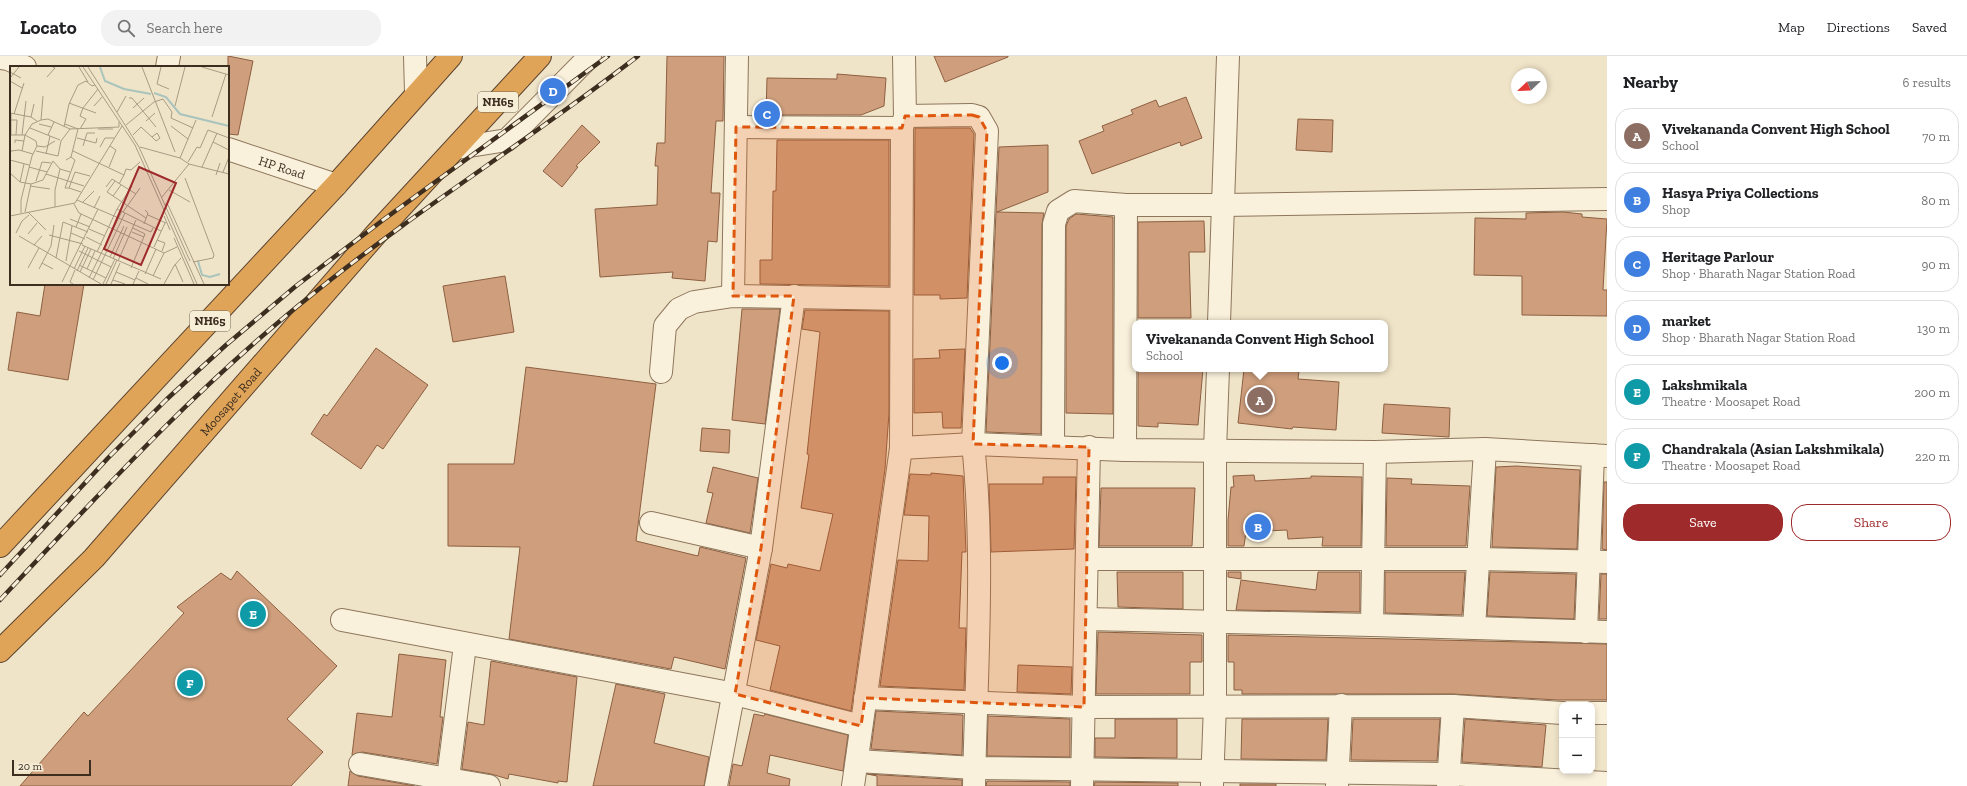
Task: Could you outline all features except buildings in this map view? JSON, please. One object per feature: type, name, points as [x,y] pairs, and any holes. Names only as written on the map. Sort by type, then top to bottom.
[{"type":"highway","name":"NH65","points":[[0,546],[336,185],[416,93],[451,56]]},
{"type":"highway","name":"NH65","points":[[457,148],[540,56]]},
{"type":"highway","name":"Moosapet Road","points":[[0,651],[94,558],[376,234],[457,148]]},
{"type":"street","points":[[167,66],[169,56]]},
{"type":"street","points":[[416,56],[416,93]]},
{"type":"street","points":[[457,148],[506,140],[590,56]]},
{"type":"street","points":[[733,296],[737,56]]},
{"type":"street","points":[[853,786],[901,448],[904,56]]},
{"type":"street","points":[[1219,320],[1228,56]]},
{"type":"street","points":[[736,127],[904,122],[972,115],[979,117],[988,131],[974,444],[979,495],[977,703],[974,777]]},
{"type":"street","name":"HP Road","points":[[229,149],[336,185]]},
{"type":"street","points":[[1053,447],[1054,224],[1058,211],[1074,201],[1126,204],[1223,205],[1607,199]]},
{"type":"street","points":[[1125,450],[1126,204]]},
{"type":"street","points":[[661,372],[665,326],[680,309],[694,302],[733,296],[901,299]]},
{"type":"street","points":[[716,786],[735,694],[761,548],[794,296]]},
{"type":"street","points":[[1212,779],[1215,705],[1215,450],[1218,372]]},
{"type":"street","points":[[901,448],[974,444],[1125,450],[1375,452],[1485,448],[1600,455],[1597,632],[1372,625],[1086,619]]},
{"type":"street","points":[[1082,778],[1088,559],[1089,448]]},
{"type":"street","points":[[1474,628],[1485,448]]},
{"type":"street","points":[[1372,625],[1375,452]]},
{"type":"street","points":[[651,523],[761,548]]},
{"type":"street","points":[[1088,559],[1478,559],[1598,561]]},
{"type":"street","points":[[342,620],[735,694],[861,726]]},
{"type":"street","points":[[448,782],[465,644]]},
{"type":"street","points":[[865,698],[1084,707],[1215,705],[1452,706],[1559,713]]},
{"type":"street","points":[[1337,779],[1341,705]]},
{"type":"street","points":[[1448,780],[1452,706]]},
{"type":"street","points":[[1595,713],[1607,713]]},
{"type":"street","points":[[857,761],[974,777],[1448,780],[1566,779],[1607,783]]},
{"type":"street","points":[[360,764],[448,782],[489,786]]},
{"type":"highlighted area","points":[[972,115],[979,117],[987,131],[973,444],[1089,447],[1084,707],[865,698],[861,726],[735,694],[761,548],[794,296],[733,296],[736,127],[902,128],[905,116]]},
{"type":"railway","points":[[0,575],[108,458],[167,399],[226,345],[296,286],[383,220],[608,56]]},
{"type":"railway","points":[[0,600],[151,441],[271,328],[353,262],[638,56]]},
{"type":"place","name":"market","points":[[553,91]]},
{"type":"place","name":"Heritage Parlour","points":[[767,114]]},
{"type":"place","name":"Vivekananda Convent High School","points":[[1260,400]]},
{"type":"place","name":"Hasya Priya Collections","points":[[1258,527]]},
{"type":"place","name":"Lakshmikala","points":[[253,614]]},
{"type":"place","name":"Chandrakala (Asian Lakshmikala)","points":[[190,683]]}]
